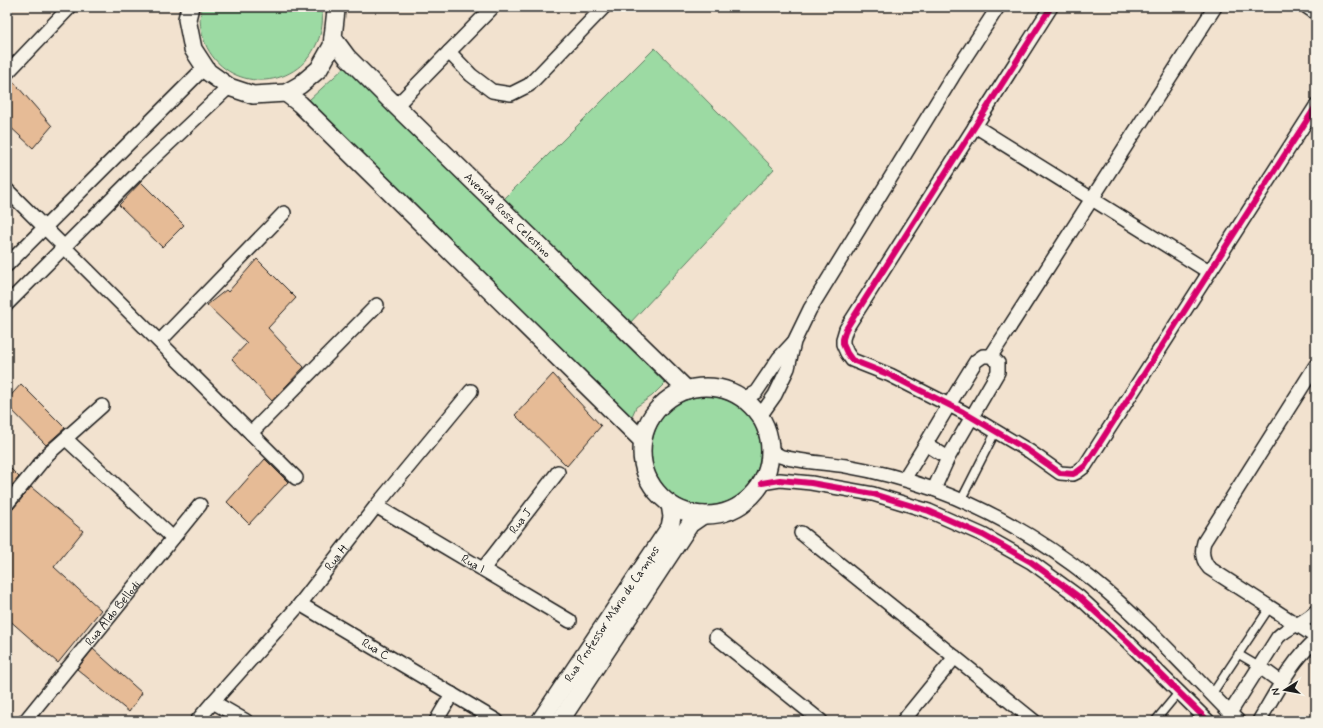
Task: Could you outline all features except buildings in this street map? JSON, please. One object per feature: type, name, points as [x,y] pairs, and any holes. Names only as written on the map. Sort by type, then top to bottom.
[{"type":"street","points":[[7,73],[70,7]]},
{"type":"street","points":[[190,7],[187,19],[193,49],[208,72],[228,88],[254,95],[286,93],[300,85],[319,69],[332,46],[336,10],[334,7]]},
{"type":"street","points":[[396,106],[493,7]]},
{"type":"street","points":[[449,52],[471,75],[492,90],[511,94],[529,85],[604,7]]},
{"type":"street","points":[[760,416],[775,395],[788,368],[794,342],[814,303],[953,76],[998,7]]},
{"type":"street","points":[[1051,7],[846,329],[843,339],[845,349],[852,360],[890,375],[972,417],[1060,473],[1073,474],[1085,466],[1316,106]]},
{"type":"street","points":[[991,356],[1215,7]]},
{"type":"street","points":[[1307,7],[1316,13]]},
{"type":"street","name":"Avenida Rosa Celestino","points":[[333,38],[347,57],[396,106],[687,390]]},
{"type":"street","points":[[7,265],[205,67]]},
{"type":"street","points":[[7,304],[146,165],[228,88]]},
{"type":"street","points":[[286,93],[311,115],[643,441]]},
{"type":"street","points":[[975,126],[1209,272]]},
{"type":"street","points":[[7,190],[296,478]]},
{"type":"street","points":[[160,341],[284,214]]},
{"type":"street","points":[[251,433],[377,305]]},
{"type":"street","points":[[743,399],[756,392],[779,358],[794,342]]},
{"type":"street","points":[[904,479],[976,360],[983,356],[991,356],[998,363],[998,372],[948,458],[934,489]]},
{"type":"street","points":[[1316,365],[1202,546],[1204,560],[1209,568],[1316,636]]},
{"type":"street","points":[[698,387],[710,387],[733,393],[752,406],[760,416],[765,426],[769,437],[770,449],[768,467],[762,483],[755,493],[737,508],[714,515],[691,513],[670,504],[653,487],[648,476],[643,459],[643,441],[646,430],[651,419],[666,401],[676,394],[687,390],[698,387]]},
{"type":"street","name":"Rua H","points":[[198,721],[300,604],[376,506],[471,391]]},
{"type":"street","points":[[7,504],[48,454],[102,406]]},
{"type":"street","points":[[66,439],[173,538]]},
{"type":"street","points":[[926,444],[948,458]]},
{"type":"street","points":[[770,449],[781,457],[846,466],[904,479],[934,489],[993,515],[1066,560],[1108,593],[1234,717],[1260,667],[1278,637],[1296,624],[1309,618],[1316,611]]},
{"type":"street","name":"Rua J","points":[[483,569],[558,472]]},
{"type":"street","points":[[762,483],[780,480],[811,483],[873,494],[930,511],[984,535],[1025,558],[1054,578],[1099,614],[1179,692],[1203,719]]},
{"type":"street","name":"Rua Professor Mário de Campos","points":[[540,721],[670,528],[672,517],[670,504]]},
{"type":"street","name":"Rua Aldo Bellodi","points":[[25,721],[200,505]]},
{"type":"street","name":"Rua I","points":[[376,506],[570,621]]},
{"type":"street","name":"Rua Professor Mário de Campos","points":[[560,721],[690,524],[703,515]]},
{"type":"street","points":[[984,535],[993,515]]},
{"type":"street","points":[[801,534],[1034,721]]},
{"type":"street","name":"Rua C","points":[[300,604],[497,721]]},
{"type":"street","points":[[1127,640],[1142,625]]},
{"type":"street","points":[[716,636],[821,721]]},
{"type":"street","points":[[1259,721],[1282,683],[1304,651],[1316,640]]},
{"type":"street","points":[[903,721],[954,657]]},
{"type":"street","points":[[1260,667],[1282,683]]},
{"type":"street","points":[[436,721],[452,694]]},
{"type":"street","points":[[213,702],[246,721]]},
{"type":"lane","points":[[961,500],[996,431]]},
{"type":"lane","points":[[1212,694],[1270,607]]},
{"type":"lane","points":[[1238,654],[1260,667]]},
{"type":"lane","points":[[1155,721],[1179,692]]},
{"type":"green space","points":[[202,7],[321,7],[321,30],[317,43],[307,59],[294,71],[278,78],[261,80],[244,78],[228,71],[215,59],[205,43],[200,25]]},
{"type":"green space","points":[[655,48],[774,169],[629,324],[503,200]]},
{"type":"green space","points":[[346,66],[665,383],[652,396],[636,407],[629,423],[309,100]]},
{"type":"green space","points":[[706,396],[727,400],[745,412],[757,430],[761,451],[757,472],[745,490],[727,502],[706,506],[685,502],[667,490],[655,472],[651,451],[655,430],[667,412],[685,400]]},
{"type":"cycle path","points":[[1051,7],[846,329],[843,344],[852,360],[890,375],[963,412],[1029,451],[1060,473],[1073,474],[1085,466],[1316,106]]},
{"type":"cycle path","points":[[762,483],[780,480],[811,483],[873,494],[929,511],[983,535],[1031,562],[1079,597],[1127,641],[1208,721]]}]
